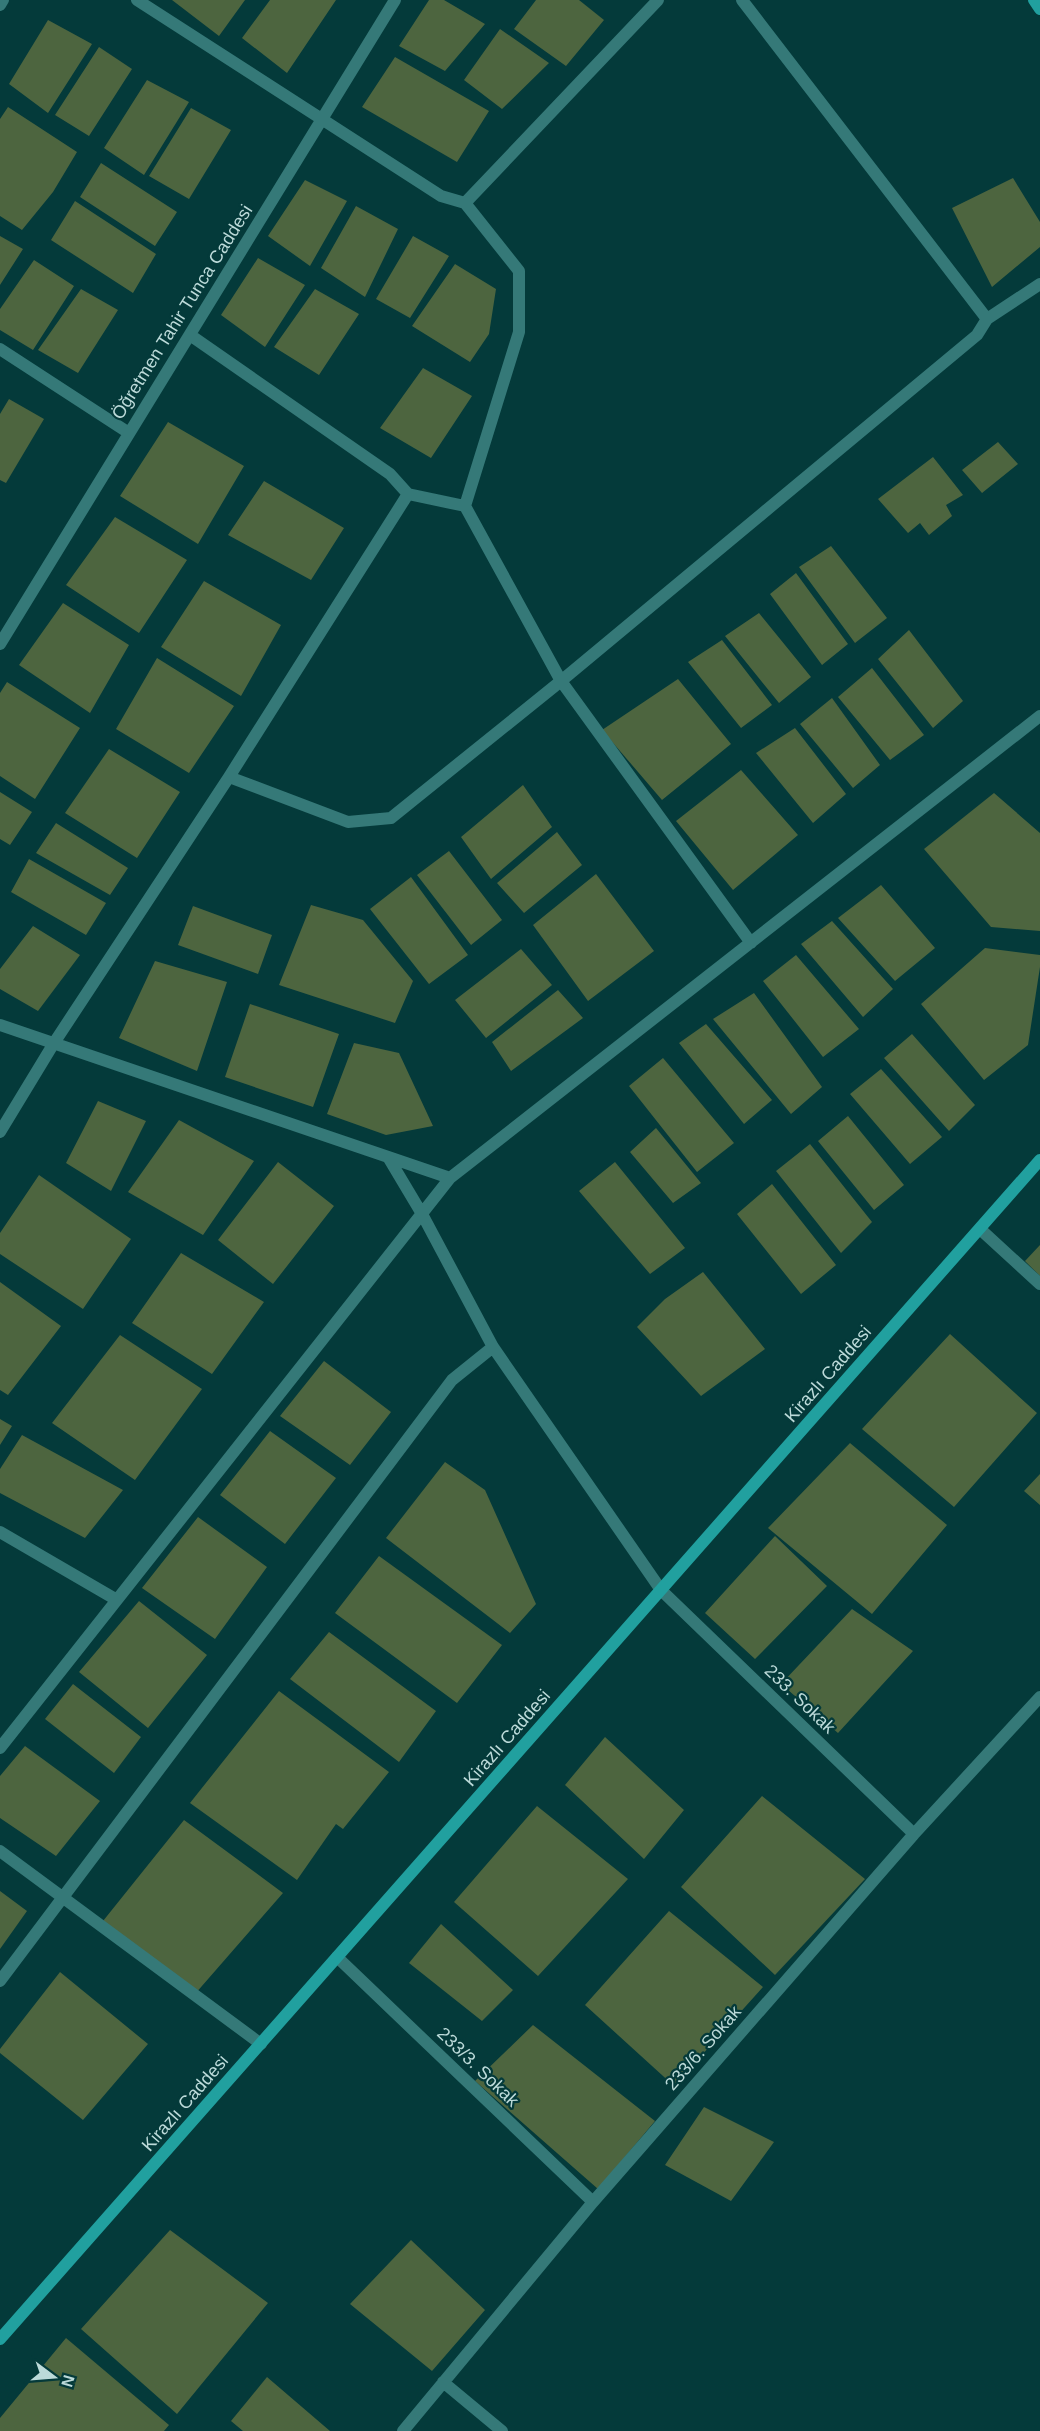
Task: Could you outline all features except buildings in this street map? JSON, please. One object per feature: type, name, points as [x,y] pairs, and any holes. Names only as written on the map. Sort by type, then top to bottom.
[{"type":"main road","points":[[1034,0],[1040,9]]},
{"type":"main road","name":"Kirazlı Caddesi","points":[[0,2339],[1040,1160]]},
{"type":"street","points":[[0,5],[3,0]]},
{"type":"street","points":[[137,0],[441,196],[465,203],[519,271],[519,332],[465,506],[561,681],[751,943]]},
{"type":"street","name":"Öğretmen Tahir Tunca Caddesi","points":[[0,644],[395,0]]},
{"type":"street","points":[[465,203],[658,0]]},
{"type":"street","points":[[742,0],[987,319]]},
{"type":"street","points":[[229,777],[348,822],[391,818],[561,681],[977,334],[987,319],[1040,284]]},
{"type":"street","points":[[190,335],[390,474],[408,494],[465,506]]},
{"type":"street","points":[[0,349],[129,433]]},
{"type":"street","points":[[0,1132],[54,1043],[229,777],[408,494]]},
{"type":"street","points":[[0,1748],[450,1178],[1040,716]]},
{"type":"street","points":[[0,1025],[450,1178]]},
{"type":"street","name":"233. Sokak","points":[[388,1157],[422,1214],[493,1347],[661,1590],[914,1834]]},
{"type":"street","points":[[980,1229],[1040,1284]]},
{"type":"street","points":[[0,1981],[452,1380],[493,1347]]},
{"type":"street","points":[[0,1532],[117,1600]]},
{"type":"street","name":"233/6. Sokak","points":[[403,2431],[593,2202],[914,1834],[1040,1697]]},
{"type":"street","points":[[0,1851],[261,2043]]},
{"type":"street","name":"233/3. Sokak","points":[[337,1957],[593,2202]]},
{"type":"street","points":[[443,2382],[502,2431]]}]
